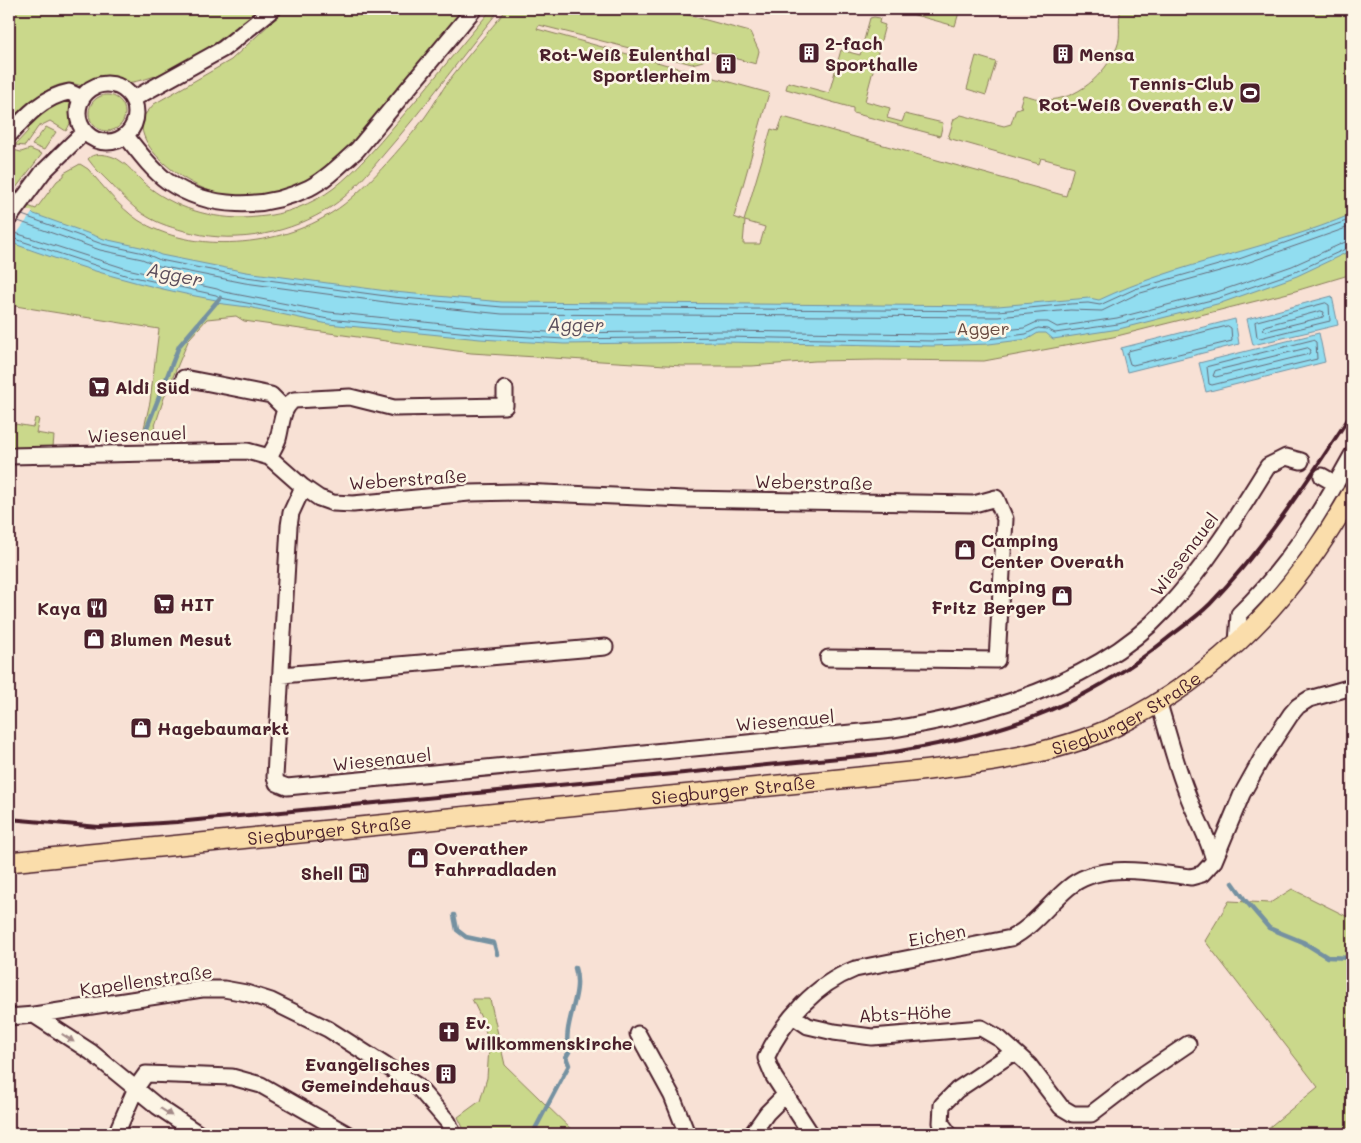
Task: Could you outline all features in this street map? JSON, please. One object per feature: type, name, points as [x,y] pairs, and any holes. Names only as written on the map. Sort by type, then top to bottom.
[{"type":"main road","name":"Siegburger Straße","points":[[9,862],[951,767],[1002,760],[1071,742],[1115,726],[1158,701],[1200,674],[1237,644],[1294,583],[1333,527],[1344,488]]},
{"type":"street","points":[[133,100],[223,49],[273,9]]},
{"type":"street","points":[[126,136],[166,180],[203,198],[232,204],[250,204],[289,197],[311,187],[357,150],[474,9]]},
{"type":"street","points":[[112,83],[126,91],[133,100],[136,119],[126,136],[114,142],[106,142],[98,141],[84,132],[77,112],[82,98],[94,87],[112,83]]},
{"type":"street","points":[[9,136],[23,119],[46,100],[69,92],[82,98]]},
{"type":"street","points":[[9,218],[43,172],[84,132]]},
{"type":"street","points":[[184,378],[270,395],[285,409]]},
{"type":"street","points":[[269,457],[278,441],[285,409],[288,403],[294,400],[350,397],[394,408],[505,406],[505,389]]},
{"type":"street","name":"Wiesenauel","points":[[9,456],[247,451],[269,457],[303,487],[291,513],[289,526],[275,777],[277,783],[287,787],[893,728],[931,723],[970,714],[1058,684],[1118,651],[1165,610],[1199,571],[1268,466],[1286,457],[1301,462]]},
{"type":"street","points":[[1322,476],[1344,488],[1352,455]]},
{"type":"street","name":"Weberstraße","points":[[303,487],[318,498],[333,503],[353,504],[469,493],[521,492],[685,499],[974,504],[996,498],[1005,519],[996,660],[828,658]]},
{"type":"street","points":[[282,675],[605,647]]},
{"type":"street","name":"Eichen","points":[[811,1134],[784,1095],[766,1058],[774,1039],[822,986],[837,976],[855,969],[1011,938],[1022,932],[1070,886],[1099,873],[1117,871],[1191,876],[1202,874],[1214,861],[1242,794],[1262,758],[1291,714],[1309,699],[1352,687]]},
{"type":"street","points":[[1158,701],[1182,779],[1195,815],[1211,848],[1214,861]]},
{"type":"street","name":"Kapellenstraße","points":[[9,1017],[34,1015],[202,989],[224,989],[246,993],[311,1019],[416,1084],[448,1122],[452,1134]]},
{"type":"street","points":[[34,1015],[90,1052],[157,1106],[199,1134]]},
{"type":"street","name":"Abts-Höhe","points":[[793,1016],[808,1026],[834,1032],[872,1037],[981,1028],[1000,1039],[1029,1065],[1061,1107],[1072,1114],[1092,1114],[1138,1078],[1188,1044]]},
{"type":"street","points":[[638,1034],[672,1096],[686,1134]]},
{"type":"street","points":[[949,1134],[941,1123],[942,1105],[957,1090],[1014,1052]]},
{"type":"street","points":[[116,1134],[136,1088],[146,1074],[232,1077],[261,1085],[346,1134]]},
{"type":"street","points":[[752,1134],[767,1113],[784,1095]]},
{"type":"green space","points":[[9,9],[259,9],[197,55],[163,73],[127,83],[115,78],[104,77],[94,80],[84,87],[62,84],[51,88],[32,102],[9,127]]},
{"type":"green space","points":[[286,9],[465,9],[343,154],[307,181],[287,190],[266,196],[245,197],[224,195],[203,188],[182,177],[153,152],[144,136],[142,118],[154,104],[231,60]]},
{"type":"green space","points":[[492,9],[500,9],[414,118],[366,175],[353,189],[331,207],[299,224],[264,234],[228,237],[193,233],[166,225],[138,210],[121,195],[88,159],[99,154],[116,158],[146,185],[162,196],[174,203],[201,213],[243,218],[267,216],[298,208],[326,194],[358,166],[407,111]]},
{"type":"green space","points":[[507,9],[666,9],[750,32],[759,51],[756,64],[707,51],[703,61],[692,64],[539,25],[537,29],[769,93],[734,217],[744,221],[771,129],[778,131],[783,117],[1066,196],[1074,167],[1041,158],[1039,164],[948,138],[954,119],[961,115],[1004,126],[1011,124],[1016,109],[1023,107],[1020,105],[1023,95],[1046,100],[1068,96],[1079,91],[1097,76],[1112,57],[1118,42],[1121,9],[1352,9],[1352,274],[1292,292],[1113,337],[984,361],[815,361],[752,366],[682,366],[471,353],[244,321],[236,316],[207,319],[189,339],[164,398],[150,441],[141,441],[150,402],[159,329],[9,305],[9,199],[36,209],[57,181],[64,176],[64,173],[80,164],[88,169],[124,209],[138,220],[160,231],[184,238],[210,242],[236,242],[263,239],[288,233],[312,224],[344,204],[369,182],[416,128],[450,79]],"holes":[[[745,221],[765,227],[760,244],[743,244]]]},
{"type":"green space","points":[[893,9],[960,9],[955,26]]},
{"type":"green space","points":[[870,18],[880,18],[879,23],[885,25],[865,101],[890,108],[887,118],[902,122],[905,114],[943,123],[940,136],[853,113],[853,108],[786,89],[788,82],[829,93],[841,50],[860,55]]},
{"type":"green space","points":[[976,56],[996,62],[986,95],[967,89]]},
{"type":"green space","points":[[107,95],[114,96],[120,100],[124,106],[124,120],[120,126],[114,130],[107,131],[100,130],[94,126],[90,120],[89,113],[90,106],[94,100],[100,96]]},
{"type":"green space","points":[[64,98],[70,100],[73,112],[66,131],[50,121],[38,127],[25,146],[15,145],[28,131],[28,122]]},
{"type":"green space","points":[[46,127],[56,132],[44,150],[32,145]]},
{"type":"green space","points":[[9,149],[21,152],[30,149],[42,154],[9,197]]},
{"type":"green space","points":[[35,418],[39,419],[36,433],[54,436],[53,447],[50,449],[9,448],[9,423],[33,427]]},
{"type":"green space","points":[[1292,889],[1352,919],[1352,1134],[1261,1134],[1318,1087],[1205,941],[1229,901],[1270,903]]},
{"type":"green space","points":[[472,999],[490,999],[505,1065],[576,1134],[466,1134],[458,1117],[480,1101],[487,1078],[489,1047],[484,1024]]},
{"type":"water","name":"Agger","points":[[9,205],[104,239],[145,248],[161,255],[246,272],[394,292],[502,302],[998,306],[1089,298],[1099,300],[1161,275],[1289,237],[1352,214],[1352,250],[1297,276],[1221,303],[1119,329],[1053,339],[1046,333],[1038,333],[1028,339],[989,344],[932,346],[725,342],[564,344],[480,339],[328,324],[248,307],[216,303],[216,300],[111,276],[9,242]]},
{"type":"water","points":[[1332,296],[1338,325],[1253,345],[1247,319]]},
{"type":"water","points":[[1235,319],[1239,344],[1127,372],[1121,348]]},
{"type":"water","points":[[1319,333],[1325,362],[1206,392],[1199,363]]},
{"type":"pier","points":[[9,202],[33,212],[9,244]]},
{"type":"waterway","points":[[146,430],[179,346],[220,298]]},
{"type":"waterway","points":[[1233,883],[1269,928],[1303,942],[1327,957],[1352,958]]},
{"type":"waterway","points":[[454,915],[457,930],[466,937],[494,943],[497,954]]},
{"type":"waterway","points":[[543,1134],[535,1129],[569,1065],[566,1057],[569,1052],[567,1042],[568,1031],[577,989],[575,968]]},
{"type":"railway","points":[[9,819],[99,827],[177,822],[881,754],[961,739],[998,729],[1033,717],[1101,685],[1135,663],[1205,609],[1249,560],[1302,488],[1352,413]]},
{"type":"place","name":"2-fach Sporthalle","points":[[809,53]]},
{"type":"place","name":"Mensa","points":[[1063,54]]},
{"type":"place","name":"Rot-Weiß Eulenthal Sportlerheim","points":[[726,64]]},
{"type":"place","name":"Tennis-Club Rot-Weiß Overath e.V","points":[[1250,93]]},
{"type":"place","name":"Aldi Süd","points":[[99,387]]},
{"type":"place","name":"Camping Center Overath","points":[[965,550]]},
{"type":"place","name":"Camping Fritz Berger","points":[[1062,596]]},
{"type":"place","name":"HIT","points":[[164,604]]},
{"type":"place","name":"Kaya","points":[[97,608]]},
{"type":"place","name":"Blumen Mesut","points":[[94,639]]},
{"type":"place","name":"Hagebaumarkt","points":[[141,728]]},
{"type":"place","name":"Overather Fahrradladen","points":[[418,858]]},
{"type":"place","name":"Shell","points":[[359,873]]},
{"type":"place","name":"Ev. Willkommenskirche","points":[[449,1032]]},
{"type":"place","name":"Evangelisches Gemeindehaus","points":[[446,1074]]}]
